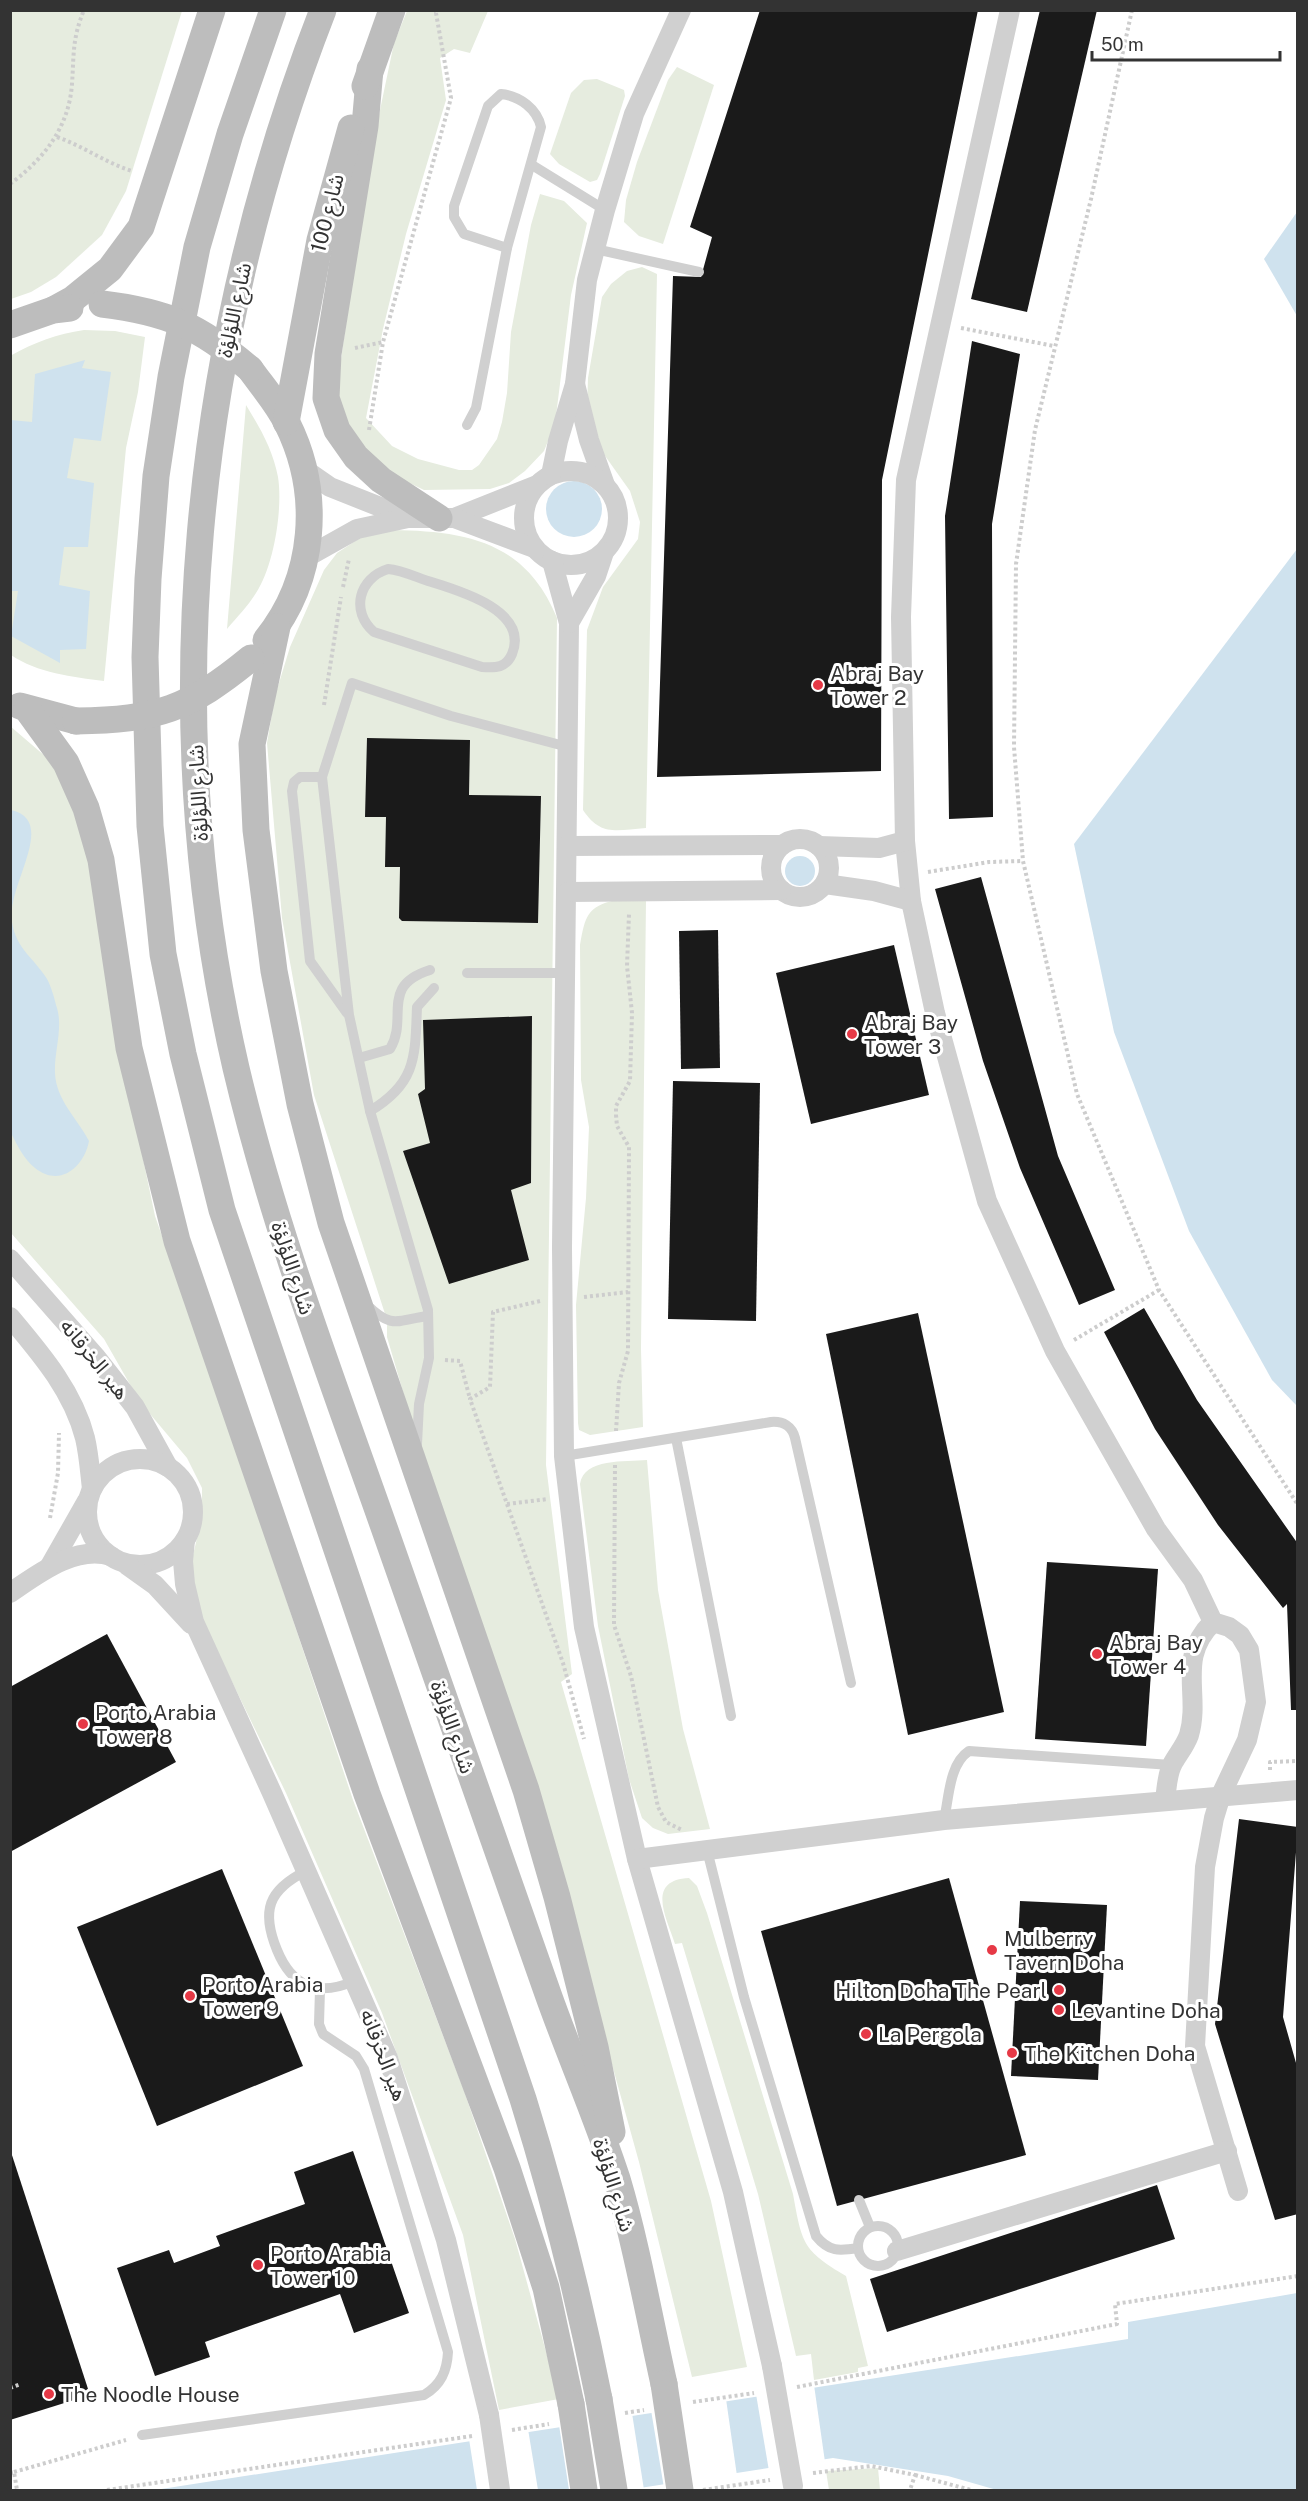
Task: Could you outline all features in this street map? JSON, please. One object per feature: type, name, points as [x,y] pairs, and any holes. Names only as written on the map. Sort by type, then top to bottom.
[{"type":"main road","points":[[53,310],[92,285],[127,249],[141,227],[212,10]]},
{"type":"main road","points":[[273,10],[234,123],[196,247],[171,377],[156,476],[145,657],[150,826],[163,954],[183,1054],[222,1210],[527,2110],[554,2197],[608,2407],[614,2490]]},
{"type":"main road","name":"شارع اللؤلؤة","points":[[323,10],[273,150],[250,231],[219,386],[204,490],[195,593],[195,744],[200,838],[215,953],[235,1063],[271,1202],[325,1366],[471,1779],[617,2181],[664,2384],[680,2490]]},
{"type":"main road","name":"شارع 100","points":[[286,422],[320,240],[341,159],[392,10]]},
{"type":"main road","points":[[370,69],[365,126],[326,373],[326,398],[337,430],[346,445],[365,465],[381,480],[446,518]]},
{"type":"main road","points":[[10,325],[53,310],[102,304],[143,309],[182,322],[218,342],[250,369],[286,422],[304,469],[310,518],[307,557],[295,593],[277,627],[252,658],[214,688],[171,710],[124,721],[76,721],[19,706]]},
{"type":"main road","points":[[277,627],[252,744],[258,841],[274,971],[300,1104],[331,1223],[526,1790],[554,1886],[611,2121],[617,2181]]},
{"type":"main road","points":[[19,706],[66,763],[86,808],[101,860],[129,1048],[177,1242],[367,1794],[507,2168],[546,2288],[564,2414],[585,2490]]},
{"type":"street","points":[[534,548],[526,533],[524,516],[528,499],[544,480],[575,384],[585,291],[605,210],[634,114],[681,10]]},
{"type":"street","points":[[1010,10],[906,480],[901,617],[905,841],[911,901],[935,1013],[987,1201],[1055,1351],[1156,1529],[1193,1580],[1213,1622],[1234,1631],[1249,1650],[1256,1702],[1247,1740],[1221,1795],[1205,1867],[1195,2046],[1238,2191]]},
{"type":"street","points":[[307,557],[357,529],[408,518],[446,518],[534,548],[562,565],[577,565],[591,561],[604,552],[613,541],[618,527],[618,512],[614,498],[605,485],[589,440],[575,384]]},
{"type":"street","points":[[304,469],[330,487],[408,518]]},
{"type":"street","points":[[446,518],[565,471],[580,472],[594,477],[605,485]]},
{"type":"street","points":[[569,623],[596,576],[604,552]]},
{"type":"street","points":[[552,561],[556,584],[569,623],[568,892],[562,1248],[564,1456],[584,1627],[637,1859],[733,2192],[772,2366],[792,2482]]},
{"type":"street","points":[[567,846],[782,845],[801,839],[819,846],[869,849],[898,845],[905,841]]},
{"type":"street","points":[[782,845],[772,862],[771,872],[781,890],[788,895],[804,897],[812,895],[825,884],[829,864],[819,846]]},
{"type":"street","points":[[825,884],[874,891],[911,901]]},
{"type":"street","points":[[568,892],[781,890]]},
{"type":"street","name":"هير الخرقانه","points":[[10,1260],[102,1364],[135,1407],[168,1467]]},
{"type":"street","name":"هير الخرقانه","points":[[10,1317],[47,1361],[78,1417],[86,1440],[91,1494]]},
{"type":"street","points":[[10,1593],[50,1566],[93,1554],[146,1565],[168,1557],[185,1540],[193,1513],[192,1499],[179,1475],[168,1467],[140,1459],[125,1461],[112,1467],[91,1494],[50,1566]]},
{"type":"street","points":[[91,1494],[88,1518],[93,1537],[116,1559]]},
{"type":"street","name":"هير الخرقانه","points":[[185,1540],[183,1561],[185,1584],[194,1622],[388,2058],[415,2136],[467,2315],[489,2415],[500,2490]]},
{"type":"street","name":"هير الخرقانه","points":[[116,1559],[155,1584],[187,1618],[203,1641]]},
{"type":"street","points":[[1165,1799],[1171,1765],[1189,1735],[1191,1665],[1195,1647],[1203,1632],[1213,1622]]},
{"type":"street","points":[[637,1859],[944,1820],[1165,1799],[1298,1790]]},
{"type":"street","points":[[897,2251],[1227,2151]]},
{"type":"lane","points":[[467,425],[476,408],[507,248],[541,127],[538,114],[524,103],[501,94],[488,106],[457,195],[454,217],[464,234],[507,248]]},
{"type":"lane","points":[[532,165],[605,210]]},
{"type":"lane","points":[[595,249],[699,272]]},
{"type":"lane","points":[[388,569],[470,594],[499,612],[514,632],[512,655],[500,667],[482,667],[374,632],[365,623],[360,611],[360,598],[364,586],[373,576],[388,569]]},
{"type":"lane","points":[[416,1471],[419,1404],[429,1358],[428,1316],[370,1110],[349,1015],[322,777],[352,683],[451,716],[568,747]]},
{"type":"lane","points":[[322,777],[300,777],[294,782],[292,791],[310,961],[349,1015]]},
{"type":"lane","points":[[359,1058],[390,1049],[395,1040],[396,1010],[400,992],[410,979],[430,970]]},
{"type":"lane","points":[[467,973],[566,973]]},
{"type":"lane","points":[[370,1110],[400,1088],[412,1068],[416,1052],[417,1007],[434,988]]},
{"type":"lane","points":[[355,1294],[387,1322],[399,1323],[428,1316]]},
{"type":"lane","points":[[564,1456],[776,1422],[785,1424],[792,1430],[852,1683]]},
{"type":"lane","points":[[676,1438],[731,1716]]},
{"type":"lane","points":[[944,1820],[955,1765],[961,1756],[969,1751],[1171,1765]]},
{"type":"lane","points":[[707,1850],[744,1996],[813,2228],[825,2248],[838,2251],[858,2248]]},
{"type":"lane","points":[[306,1871],[282,1886],[273,1899],[268,1919],[269,1930],[282,1963],[290,1973],[312,1987],[328,1989],[354,1981]]},
{"type":"lane","points":[[142,2435],[424,2395],[435,2388],[444,2374],[448,2352],[364,2068],[356,2056],[323,2034],[320,2024],[320,1989]]},
{"type":"lane","points":[[859,2200],[870,2227]]},
{"type":"lane","points":[[870,2227],[888,2229],[897,2238],[897,2251],[890,2262],[877,2266],[864,2261],[858,2248],[861,2235],[870,2227]]},
{"type":"path","points":[[10,184],[33,167],[57,137],[72,85],[71,58],[78,25],[84,10]]},
{"type":"path","points":[[365,465],[383,342],[450,98],[436,14],[438,10]]},
{"type":"path","points":[[1132,10],[1091,199],[1035,430],[1016,564],[1014,747],[1023,861],[1077,1094],[1159,1290],[1298,1505]]},
{"type":"path","points":[[57,137],[82,146],[101,158],[128,170],[158,178]]},
{"type":"path","points":[[940,324],[1054,346]]},
{"type":"path","points":[[324,709],[334,629],[357,529]]},
{"type":"path","points":[[931,871],[989,862],[1023,861]]},
{"type":"path","points":[[630,892],[627,966],[632,1013],[630,1081],[616,1106],[617,1126],[629,1147],[628,1351],[619,1383],[615,1448],[614,1625],[631,1676],[662,1816],[666,1822],[682,1830],[705,1828],[707,1850]]},
{"type":"path","points":[[1075,1340],[1159,1290]]},
{"type":"path","points":[[575,1298],[628,1292]]},
{"type":"path","points":[[429,1358],[460,1361],[470,1399]]},
{"type":"path","points":[[59,1425],[58,1473],[49,1522],[62,1545]]},
{"type":"path","points":[[507,1504],[568,1496]]},
{"type":"path","points":[[794,2387],[1117,2324],[1115,2304],[1298,2276]]},
{"type":"path","points":[[10,2388],[21,2384]]},
{"type":"path","points":[[687,2403],[758,2392]]},
{"type":"path","points":[[608,2407],[652,2409]]},
{"type":"path","points":[[510,2430],[564,2414]]},
{"type":"path","points":[[17,2490],[12,2473],[142,2435]]},
{"type":"path","points":[[107,2490],[474,2435]]},
{"type":"path","points":[[703,2490],[792,2482],[871,2466],[971,2490]]},
{"type":"path","points":[[910,2490],[915,2475]]},
{"type":"shaded area","points":[[10,11],[182,11],[126,191],[102,235],[56,277],[31,292],[11,299]]},
{"type":"shaded area","points":[[407,11],[488,11],[470,53],[454,49],[440,58],[446,100],[406,234],[383,329],[366,418],[392,446],[418,459],[459,470],[472,470],[479,465],[497,439],[502,422],[507,393],[511,332],[531,225],[540,194],[564,201],[587,223],[571,295],[555,424],[544,451],[525,471],[509,483],[490,489],[424,490],[401,479],[378,466],[341,413],[337,387],[370,158],[394,43]]},
{"type":"shaded area","points":[[677,67],[714,85],[663,244],[639,236],[624,222],[626,200],[637,162],[668,80]]},
{"type":"shaded area","points":[[597,79],[624,90],[625,96],[600,174],[597,180],[590,182],[559,164],[550,154],[571,93],[584,80]]},
{"type":"shaded area","points":[[642,267],[657,274],[646,828],[610,830],[596,824],[583,810],[587,630],[603,587],[638,539],[640,522],[630,491],[603,453],[587,407],[588,378],[602,297],[611,284],[627,271]]},
{"type":"shaded area","points":[[84,330],[115,331],[145,337],[138,392],[126,448],[104,681],[44,670],[11,655],[10,356],[46,339]]},
{"type":"shaded area","points":[[246,405],[265,440],[276,467],[279,490],[278,520],[272,553],[262,582],[250,602],[227,629]]},
{"type":"shaded area","points":[[392,530],[445,533],[491,546],[511,557],[529,572],[544,592],[557,618],[546,1465],[572,1674],[561,1682],[711,2201],[747,2367],[692,2377],[639,2162],[562,1884],[432,1491],[387,1337],[387,1320],[314,1095],[282,918],[267,743],[275,696],[290,647],[324,570],[337,553],[363,536]]},
{"type":"shaded area","points":[[10,726],[45,756],[69,790],[90,844],[111,1006],[155,1216],[223,1410],[353,1800],[463,2088],[515,2239],[559,2399],[499,2410],[463,2235],[382,2013],[286,1793],[203,1622],[190,1568],[202,1517],[202,1488],[187,1458],[140,1402],[104,1339],[11,1233]]},
{"type":"shaded area","points":[[616,900],[646,900],[641,1349],[643,1427],[590,1435],[579,1430],[578,1423],[576,1305],[586,1198],[589,1127],[581,1080],[580,945],[586,920],[593,909]]},
{"type":"shaded area","points":[[647,1460],[658,1590],[683,1729],[710,1829],[668,1834],[653,1828],[642,1818],[629,1779],[598,1626],[580,1484],[583,1476],[597,1466]]},
{"type":"shaded area","points":[[689,1878],[697,1886],[707,1913],[793,2194],[802,2235],[812,2252],[846,2276],[868,2366],[858,2368],[858,2372],[814,2380],[811,2354],[796,2356],[758,2194],[682,1943],[675,1944],[664,1913],[663,1893],[667,1886],[675,1880]]},
{"type":"shaded area","points":[[878,2468],[880,2490],[829,2490],[826,2471]]},
{"type":"water","points":[[1297,212],[1297,316],[1264,259]]},
{"type":"water","points":[[85,360],[82,368],[111,372],[101,441],[74,438],[67,478],[94,483],[88,547],[64,547],[59,585],[90,591],[86,649],[60,650],[60,663],[11,636],[18,591],[10,591],[11,420],[32,422],[35,374]]},
{"type":"water","points":[[568,481],[580,481],[590,485],[598,493],[602,509],[598,525],[590,533],[580,537],[568,537],[558,533],[550,525],[546,515],[546,503],[550,493],[558,485]]},
{"type":"water","points":[[1297,549],[1297,1406],[1272,1380],[1189,1231],[1114,1032],[1074,844]]},
{"type":"water","points":[[11,810],[25,816],[31,827],[31,841],[12,907],[14,931],[22,947],[47,979],[51,988],[59,1021],[55,1065],[56,1083],[63,1100],[89,1141],[82,1159],[70,1172],[62,1175],[44,1174],[35,1168],[24,1156],[11,1133]]},
{"type":"water","points":[[800,856],[811,860],[815,871],[811,882],[800,886],[789,882],[785,871],[789,860]]},
{"type":"water","points":[[1297,2293],[1297,2490],[997,2490],[948,2476],[833,2458],[627,2490],[155,2490],[1128,2339],[1128,2322]]},
{"type":"pier","points":[[814,2385],[825,2462],[769,2471],[756,2394]]},
{"type":"pier","points":[[726,2399],[737,2476],[664,2488],[651,2410]]},
{"type":"pier","points":[[632,2413],[644,2490],[569,2490],[559,2425]]},
{"type":"pier","points":[[528,2429],[538,2490],[477,2490],[469,2439]]},
{"type":"building","points":[[760,10],[978,10],[882,480],[881,771],[657,777],[673,276],[701,277],[712,237],[690,227]]},
{"type":"building","points":[[1040,10],[1097,10],[1027,312],[971,299]]},
{"type":"building","points":[[972,341],[1020,354],[992,524],[993,817],[949,819],[945,516]]},
{"type":"building","points":[[367,738],[470,740],[469,795],[541,796],[538,923],[402,921],[399,918],[400,867],[385,867],[386,817],[365,817]]},
{"type":"building","points":[[981,877],[1058,1156],[1115,1290],[1079,1305],[1020,1168],[983,1061],[935,889]]},
{"type":"building","points":[[718,930],[720,1068],[681,1069],[679,931]]},
{"type":"building","name":"Abraj Bay Tower 3","points":[[894,945],[929,1095],[811,1124],[776,973]]},
{"type":"building","points":[[532,1016],[531,1183],[511,1190],[529,1260],[449,1284],[403,1151],[430,1143],[418,1094],[425,1089],[423,1020]]},
{"type":"building","points":[[673,1081],[760,1083],[756,1321],[668,1319]]},
{"type":"building","points":[[1144,1308],[1197,1400],[1298,1544],[1298,1710],[1291,1710],[1287,1604],[1283,1608],[1218,1525],[1155,1429],[1104,1332]]},
{"type":"building","points":[[918,1313],[1004,1712],[908,1735],[826,1334]]},
{"type":"building","name":"Abraj Bay Tower 4","points":[[1047,1562],[1158,1569],[1146,1746],[1035,1739]]},
{"type":"building","name":"Porto Arabia Tower 8","points":[[107,1634],[176,1762],[10,1852],[10,1687]]},
{"type":"building","points":[[1239,1819],[1298,1827],[1283,2017],[1298,2070],[1298,2214],[1275,2220],[1215,2024]]},
{"type":"building","name":"Porto Arabia Tower 9","points":[[222,1869],[303,2066],[157,2126],[77,1927]]},
{"type":"building","points":[[949,1878],[1026,2155],[837,2206],[761,1931]]},
{"type":"building","name":"Hilton Doha The Pearl","points":[[1020,1901],[1107,1905],[1098,2080],[1011,2076]]},
{"type":"building","points":[[10,2149],[90,2395],[10,2420]]},
{"type":"building","name":"Porto Arabia Tower 10","points":[[353,2151],[409,2313],[354,2333],[340,2294],[205,2342],[210,2357],[155,2376],[117,2268],[169,2250],[174,2263],[220,2246],[216,2236],[305,2204],[294,2172]]},
{"type":"building","points":[[1157,2185],[1175,2239],[887,2332],[870,2279]]},
{"type":"place","name":"Abraj Bay Tower 2","points":[[818,685]]},
{"type":"place","name":"Abraj Bay Tower 3","points":[[852,1034]]},
{"type":"place","name":"Abraj Bay Tower 4","points":[[1097,1654]]},
{"type":"place","name":"Porto Arabia Tower 8","points":[[83,1724]]},
{"type":"place","name":"Mulberry Tavern Doha","points":[[992,1950]]},
{"type":"place","name":"Hilton Doha The Pearl","points":[[1059,1990]]},
{"type":"place","name":"Porto Arabia Tower 9","points":[[190,1996]]},
{"type":"place","name":"Levantine Doha","points":[[1059,2010]]},
{"type":"place","name":"La Pergola","points":[[866,2034]]},
{"type":"place","name":"The Kitchen Doha","points":[[1012,2053]]},
{"type":"place","name":"Porto Arabia Tower 10","points":[[258,2265]]},
{"type":"place","name":"The Noodle House","points":[[49,2394]]}]
